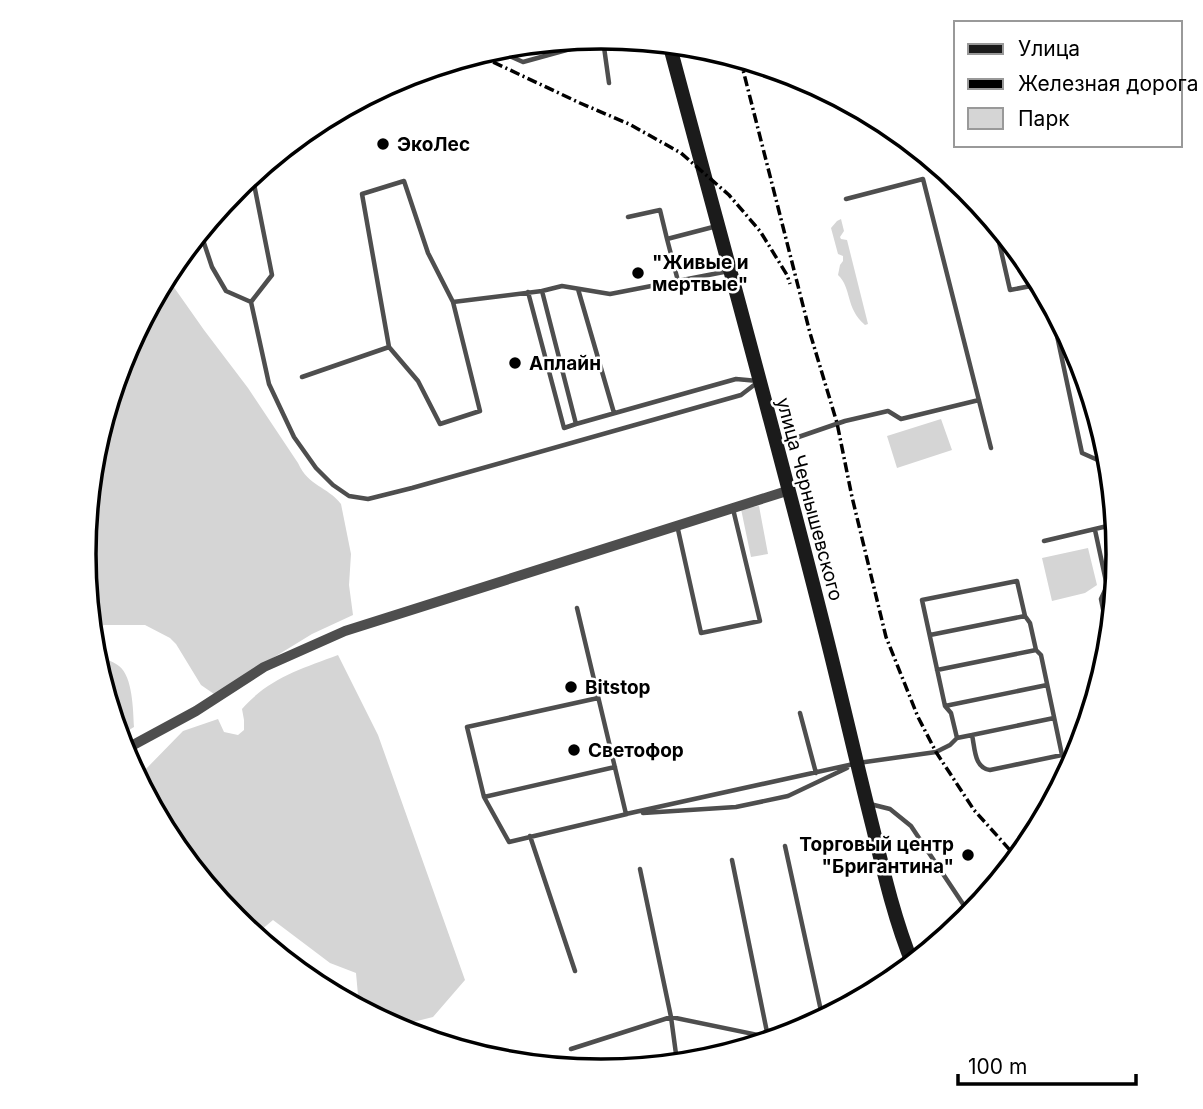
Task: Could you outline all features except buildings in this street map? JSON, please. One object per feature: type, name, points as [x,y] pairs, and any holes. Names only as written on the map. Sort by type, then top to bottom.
[{"type":"main road","name":"улица Чернышевского","points":[[672,54],[790,490],[888,887],[909,956]]},
{"type":"street","points":[[133,744],[195,711],[264,667],[345,631],[790,490]]},
{"type":"lane","points":[[604,49],[609,83]]},
{"type":"lane","points":[[512,57],[523,62],[566,50]]},
{"type":"lane","points":[[846,198],[923,179],[990,447]]},
{"type":"lane","points":[[404,181],[428,253],[453,302],[480,411],[440,425],[418,381],[388,347],[362,194],[404,181]]},
{"type":"lane","points":[[251,302],[272,275],[255,187]]},
{"type":"lane","points":[[628,217],[660,210],[678,281]]},
{"type":"lane","points":[[667,239],[718,226]]},
{"type":"lane","points":[[204,242],[212,267],[226,291],[251,302]]},
{"type":"lane","points":[[999,242],[1010,290],[1029,286]]},
{"type":"lane","points":[[453,302],[562,286],[610,294],[730,271]]},
{"type":"lane","points":[[578,289],[614,413]]},
{"type":"lane","points":[[542,291],[576,424]]},
{"type":"lane","points":[[528,292],[564,428],[736,379],[759,381]]},
{"type":"lane","points":[[251,302],[269,384],[294,437],[316,468],[333,485],[349,496],[368,499],[741,395],[759,381]]},
{"type":"lane","points":[[1057,335],[1082,453],[1098,460]]},
{"type":"lane","points":[[302,377],[388,347]]},
{"type":"lane","points":[[776,444],[845,421],[888,411],[901,419],[979,400]]},
{"type":"lane","points":[[677,524],[701,633],[760,621],[732,507]]},
{"type":"lane","points":[[1044,541],[1106,527]]},
{"type":"lane","points":[[1095,530],[1106,582]]},
{"type":"lane","points":[[957,738],[951,713],[945,706],[922,600],[1017,581],[1036,650],[1041,655],[1062,755],[984,769],[978,763],[972,735]]},
{"type":"lane","points":[[1104,613],[1101,599],[1106,588]]},
{"type":"lane","points":[[577,608],[626,814]]},
{"type":"lane","points":[[930,635],[1025,616]]},
{"type":"lane","points":[[937,670],[1036,650]]},
{"type":"lane","points":[[945,706],[1047,685]]},
{"type":"lane","points":[[598,698],[467,727],[484,797],[509,842],[858,763],[936,752],[957,738],[1054,718]]},
{"type":"lane","points":[[800,713],[816,773]]},
{"type":"lane","points":[[626,814],[736,807],[788,796],[858,763]]},
{"type":"lane","points":[[484,797],[615,766]]},
{"type":"lane","points":[[867,803],[890,809],[911,826],[965,906]]},
{"type":"lane","points":[[530,836],[575,971]]},
{"type":"lane","points":[[785,846],[821,1010]]},
{"type":"lane","points":[[732,860],[766,1032]]},
{"type":"lane","points":[[640,869],[676,1054]]},
{"type":"lane","points":[[570,1049],[671,1017],[753,1036]]},
{"type":"green space","points":[[841,219],[844,231],[840,237],[847,240],[868,324],[865,325],[854,312],[838,275],[843,256],[838,254],[831,228]]},
{"type":"green space","points":[[173,287],[248,388],[302,471],[341,504],[351,554],[349,585],[353,615],[312,634],[214,694],[201,685],[170,638],[145,625],[101,627],[100,620],[96,554],[100,489],[106,456],[113,424],[134,361]]},
{"type":"green space","points":[[941,419],[952,450],[897,468],[887,436]]},
{"type":"green space","points":[[759,506],[768,554],[751,557],[741,509]]},
{"type":"green space","points":[[1088,548],[1097,585],[1085,593],[1052,601],[1042,558]]},
{"type":"green space","points":[[338,655],[378,735],[465,980],[433,1017],[410,1023],[378,1008],[358,997],[356,973],[330,963],[273,920],[262,929],[221,888],[200,862],[164,807],[144,770],[183,731],[218,719],[224,732],[238,735],[244,730],[242,709],[252,698],[274,682]]},
{"type":"green space","points":[[108,661],[124,671],[127,678],[134,727],[129,730]]},
{"type":"railway","points":[[492,61],[629,124],[681,153],[729,195],[760,231],[790,284]]},
{"type":"railway","points":[[743,69],[810,333],[837,423],[886,637],[918,717],[936,752],[974,810],[1011,851]]},
{"type":"place","name":"ЭкоЛес","points":[[383,144]]},
{"type":"place","name":"\"Живые и мертвые\"","points":[[638,273]]},
{"type":"place","name":"Аплайн","points":[[515,363]]},
{"type":"place","name":"Bitstop","points":[[571,687]]},
{"type":"place","name":"Светофор","points":[[574,750]]},
{"type":"place","name":"Торговый центр \"Бригантина\"","points":[[968,855]]}]
